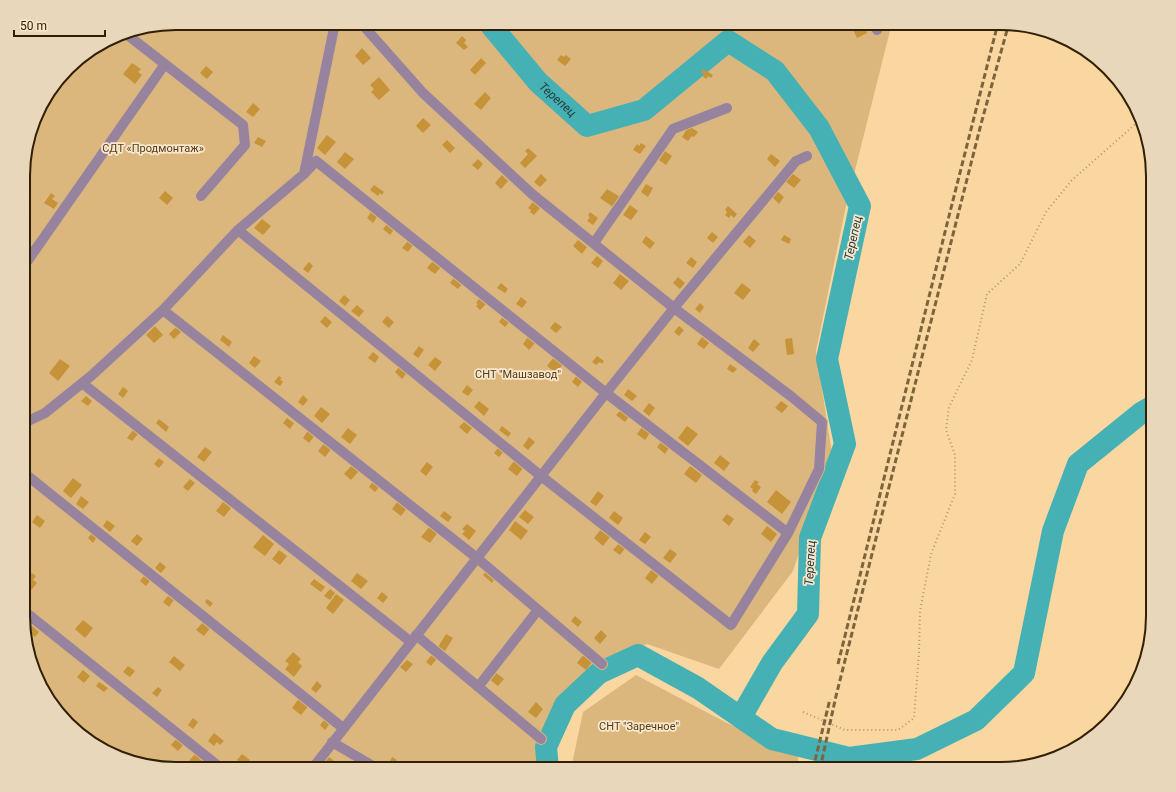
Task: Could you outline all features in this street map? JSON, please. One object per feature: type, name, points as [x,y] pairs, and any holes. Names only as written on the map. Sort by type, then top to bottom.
[{"type":"street","points":[[304,174],[334,30]]},
{"type":"street","points":[[238,230],[541,476],[731,625],[788,533],[819,469],[822,422],[792,397],[674,308],[532,194],[423,93],[368,30]]},
{"type":"street","points":[[131,37],[243,125],[245,145],[201,196]]},
{"type":"street","points":[[30,257],[164,64]]},
{"type":"street","points":[[594,243],[673,129],[727,108]]},
{"type":"street","points":[[317,762],[674,308],[796,161],[808,156]]},
{"type":"street","points":[[30,420],[45,413],[82,383],[163,310],[238,230],[304,174],[316,161],[606,393],[788,533]]},
{"type":"street","points":[[163,310],[477,558],[602,664]]},
{"type":"street","points":[[82,383],[478,687],[541,739]]},
{"type":"street","points":[[30,478],[343,728]]},
{"type":"street","points":[[478,687],[538,610]]},
{"type":"street","points":[[30,616],[213,762]]},
{"type":"street","points":[[332,742],[366,762]]},
{"type":"path","points":[[803,712],[845,730],[898,730],[914,718],[920,611],[931,554],[955,494],[956,455],[946,430],[949,407],[972,360],[987,294],[1020,264],[1046,212],[1072,180],[1136,123]]},
{"type":"green space","name":"СНТ \"Машзавод\"","points":[[167,30],[890,30],[846,206],[816,351],[832,453],[793,571],[719,669],[647,644],[600,668],[559,698],[544,732],[544,762],[167,762],[139,757],[112,747],[87,732],[60,705],[41,672],[35,653],[30,625],[30,167],[35,139],[45,112],[60,87],[87,60],[120,41],[139,35]]},
{"type":"green space","name":"СНТ \"Заречное\"","points":[[636,675],[727,723],[798,755],[798,762],[572,762],[583,712]]},
{"type":"building","points":[[853,30],[866,30],[867,33],[857,38]]},
{"type":"building","points":[[462,36],[466,40],[464,43],[468,47],[464,50],[456,43]]},
{"type":"building","points":[[362,48],[371,58],[363,65],[355,56]]},
{"type":"building","points":[[561,55],[564,57],[566,55],[571,59],[565,66],[557,60]]},
{"type":"building","points":[[481,58],[486,63],[475,75],[470,70]]},
{"type":"building","points":[[132,63],[141,69],[138,72],[142,75],[135,84],[123,74]]},
{"type":"building","points":[[206,66],[213,72],[207,79],[200,73]]},
{"type":"building","points":[[703,69],[713,75],[711,78],[708,76],[707,79],[703,77],[704,74],[701,73]]},
{"type":"building","points":[[379,77],[390,90],[379,100],[371,92],[374,89],[370,85]]},
{"type":"building","points":[[485,92],[491,98],[481,110],[474,104]]},
{"type":"building","points":[[253,103],[260,109],[253,117],[246,112]]},
{"type":"building","points":[[423,118],[431,125],[423,133],[416,126]]},
{"type":"building","points":[[689,126],[698,132],[688,141],[682,137]]},
{"type":"building","points":[[327,135],[336,142],[325,155],[317,148]]},
{"type":"building","points":[[258,137],[266,141],[262,147],[254,143]]},
{"type":"building","points":[[447,140],[455,148],[450,153],[442,145]]},
{"type":"building","points":[[641,143],[646,146],[640,154],[633,150],[637,144],[639,146]]},
{"type":"building","points":[[528,148],[537,156],[525,168],[520,163],[528,154],[525,151]]},
{"type":"building","points":[[665,151],[672,156],[666,165],[659,160]]},
{"type":"building","points":[[345,152],[354,159],[345,169],[337,162]]},
{"type":"building","points":[[771,154],[780,161],[775,167],[767,159]]},
{"type":"building","points":[[478,159],[483,164],[478,170],[472,165]]},
{"type":"building","points":[[789,171],[801,180],[794,188],[782,179]]},
{"type":"building","points":[[541,174],[547,180],[540,187],[534,182]]},
{"type":"building","points":[[502,175],[508,181],[501,189],[495,183]]},
{"type":"building","points":[[646,184],[653,188],[648,197],[641,192]]},
{"type":"building","points":[[374,185],[384,192],[382,195],[380,193],[378,196],[370,190]]},
{"type":"building","points":[[607,189],[620,197],[613,207],[600,198]]},
{"type":"building","points":[[165,191],[173,198],[167,205],[159,198]]},
{"type":"building","points":[[777,191],[784,197],[779,204],[772,197]]},
{"type":"building","points":[[51,193],[55,196],[52,199],[58,203],[54,209],[44,203]]},
{"type":"building","points":[[533,202],[540,208],[534,215],[528,208]]},
{"type":"building","points":[[630,205],[638,211],[631,220],[623,215]]},
{"type":"building","points":[[728,206],[737,214],[734,218],[731,215],[729,218],[725,215],[727,212],[725,210]]},
{"type":"building","points":[[371,212],[377,217],[373,223],[367,218]]},
{"type":"building","points":[[590,212],[598,218],[593,225],[587,221],[590,217],[588,216]]},
{"type":"building","points":[[262,219],[271,226],[263,235],[254,228]]},
{"type":"building","points":[[388,223],[395,228],[390,235],[383,229]]},
{"type":"building","points":[[712,232],[718,237],[713,243],[707,238]]},
{"type":"building","points":[[749,235],[756,241],[750,248],[743,242]]},
{"type":"building","points":[[784,235],[791,239],[789,244],[781,240]]},
{"type":"building","points":[[646,236],[655,243],[650,249],[642,242]]},
{"type":"building","points":[[578,240],[587,247],[582,254],[573,246]]},
{"type":"building","points":[[408,241],[413,245],[408,252],[402,248]]},
{"type":"building","points":[[597,256],[603,261],[598,268],[591,263]]},
{"type":"building","points":[[691,257],[697,262],[693,268],[686,263]]},
{"type":"building","points":[[433,261],[441,267],[435,274],[427,268]]},
{"type":"building","points":[[309,262],[313,266],[308,273],[303,269]]},
{"type":"building","points":[[620,274],[629,281],[621,290],[613,283]]},
{"type":"building","points":[[456,275],[464,282],[458,289],[450,283]]},
{"type":"building","points":[[678,277],[685,283],[680,289],[673,283]]},
{"type":"building","points":[[501,283],[508,289],[505,293],[497,288]]},
{"type":"building","points":[[742,283],[751,290],[743,300],[734,293]]},
{"type":"building","points":[[344,295],[350,300],[345,306],[339,301]]},
{"type":"building","points":[[521,297],[527,302],[522,308],[516,304]]},
{"type":"building","points":[[479,299],[486,304],[480,310],[476,306]]},
{"type":"building","points":[[700,303],[704,307],[700,313],[695,309]]},
{"type":"building","points":[[357,305],[364,311],[359,317],[351,311]]},
{"type":"building","points":[[505,314],[511,320],[505,327],[499,322]]},
{"type":"building","points":[[325,316],[332,322],[327,328],[320,322]]},
{"type":"building","points":[[387,316],[394,322],[389,328],[382,322]]},
{"type":"building","points":[[555,322],[562,327],[556,333],[550,328]]},
{"type":"building","points":[[155,326],[163,335],[154,343],[146,335]]},
{"type":"building","points":[[679,326],[684,330],[679,336],[674,332]]},
{"type":"building","points":[[176,327],[181,332],[174,339],[169,334]]},
{"type":"building","points":[[223,335],[232,342],[229,347],[220,340]]},
{"type":"building","points":[[528,337],[535,343],[529,350],[523,344]]},
{"type":"building","points":[[702,337],[709,343],[704,349],[697,344]]},
{"type":"building","points":[[792,338],[794,354],[787,355],[785,339]]},
{"type":"building","points":[[754,339],[760,344],[753,352],[748,348]]},
{"type":"building","points":[[419,346],[424,350],[418,358],[413,354]]},
{"type":"building","points":[[373,352],[379,357],[375,363],[368,358]]},
{"type":"building","points":[[254,356],[261,361],[255,368],[249,363]]},
{"type":"building","points":[[597,356],[604,361],[602,364],[600,362],[596,365],[592,362]]},
{"type":"building","points":[[435,357],[442,362],[435,371],[428,365]]},
{"type":"building","points":[[554,357],[563,364],[556,373],[547,366]]},
{"type":"building","points":[[60,359],[70,366],[58,381],[49,373]]},
{"type":"building","points":[[730,364],[737,369],[733,373],[727,369]]},
{"type":"building","points":[[399,367],[407,373],[402,379],[395,372]]},
{"type":"building","points":[[577,375],[583,380],[578,387],[572,382]]},
{"type":"building","points":[[279,376],[282,378],[280,379],[283,382],[280,386],[274,382]]},
{"type":"building","points":[[467,385],[473,390],[468,396],[462,392]]},
{"type":"building","points":[[123,387],[128,391],[123,398],[118,394]]},
{"type":"building","points":[[628,389],[637,396],[632,401],[624,395]]},
{"type":"building","points":[[303,395],[308,400],[303,406],[298,402]]},
{"type":"building","points":[[86,396],[92,401],[88,406],[81,401]]},
{"type":"building","points":[[479,401],[489,409],[484,416],[474,407]]},
{"type":"building","points":[[781,401],[788,406],[782,413],[775,408]]},
{"type":"building","points":[[649,403],[655,408],[649,416],[643,411]]},
{"type":"building","points":[[321,407],[330,414],[322,423],[314,416]]},
{"type":"building","points":[[620,411],[629,417],[625,422],[616,415]]},
{"type":"building","points":[[287,418],[294,423],[290,429],[283,423]]},
{"type":"building","points":[[159,419],[169,427],[166,432],[156,423]]},
{"type":"building","points":[[464,422],[472,428],[467,434],[459,427]]},
{"type":"building","points":[[502,426],[511,433],[508,437],[499,430]]},
{"type":"building","points":[[687,426],[698,434],[688,446],[678,438]]},
{"type":"building","points":[[642,427],[650,433],[645,440],[637,434]]},
{"type":"building","points":[[348,428],[357,435],[350,444],[341,437]]},
{"type":"building","points":[[134,429],[139,433],[132,441],[127,438]]},
{"type":"building","points":[[309,429],[316,434],[309,443],[303,438]]},
{"type":"building","points":[[529,437],[535,442],[528,450],[523,446]]},
{"type":"building","points":[[325,442],[332,448],[325,457],[318,451]]},
{"type":"building","points":[[661,442],[669,448],[665,454],[657,447]]},
{"type":"building","points":[[205,447],[212,452],[204,462],[197,457]]},
{"type":"building","points":[[499,447],[504,451],[499,457],[494,453]]},
{"type":"building","points":[[720,455],[730,463],[724,471],[714,463]]},
{"type":"building","points":[[159,458],[164,462],[159,468],[154,464]]},
{"type":"building","points":[[514,461],[523,468],[517,476],[508,469]]},
{"type":"building","points":[[427,462],[433,467],[426,476],[420,471]]},
{"type":"building","points":[[352,465],[359,471],[351,480],[344,474]]},
{"type":"building","points":[[690,466],[702,475],[696,483],[684,474]]},
{"type":"building","points":[[73,478],[82,485],[71,498],[63,491]]},
{"type":"building","points":[[190,479],[195,483],[188,491],[183,487]]},
{"type":"building","points":[[755,480],[759,482],[757,484],[761,487],[756,494],[750,487]]},
{"type":"building","points":[[373,481],[380,486],[375,492],[369,487]]},
{"type":"building","points":[[776,490],[791,502],[782,514],[767,502]]},
{"type":"building","points":[[598,491],[604,496],[596,506],[590,502]]},
{"type":"building","points":[[81,496],[89,502],[83,509],[76,504]]},
{"type":"building","points":[[398,501],[407,508],[401,516],[392,509]]},
{"type":"building","points":[[223,502],[231,508],[224,517],[216,511]]},
{"type":"building","points":[[525,510],[534,517],[528,524],[519,517]]},
{"type":"building","points":[[444,511],[452,517],[448,522],[440,516]]},
{"type":"building","points":[[614,511],[623,518],[618,525],[609,518]]},
{"type":"building","points":[[727,514],[734,519],[729,526],[722,520]]},
{"type":"building","points":[[37,515],[45,521],[40,528],[32,522]]},
{"type":"building","points":[[107,520],[115,526],[110,532],[103,526]]},
{"type":"building","points":[[515,521],[528,531],[521,540],[509,530]]},
{"type":"building","points":[[467,524],[476,531],[469,540],[462,534],[465,531],[462,529]]},
{"type":"building","points":[[430,526],[438,532],[430,543],[421,537]]},
{"type":"building","points":[[767,526],[777,534],[771,542],[761,534]]},
{"type":"building","points":[[601,529],[610,537],[603,546],[594,538]]},
{"type":"building","points":[[645,532],[651,537],[645,544],[639,540]]},
{"type":"building","points":[[92,533],[97,537],[93,543],[88,538]]},
{"type":"building","points":[[137,534],[143,539],[137,546],[131,541]]},
{"type":"building","points":[[263,535],[274,544],[265,556],[253,547]]},
{"type":"building","points":[[621,541],[627,546],[620,555],[613,550]]},
{"type":"building","points":[[670,549],[677,554],[670,563],[663,558]]},
{"type":"building","points":[[279,550],[287,556],[280,565],[272,559]]},
{"type":"building","points":[[160,562],[166,567],[161,573],[155,568]]},
{"type":"building","points":[[652,569],[659,575],[652,584],[645,578]]},
{"type":"building","points":[[487,570],[496,577],[492,583],[483,575]]},
{"type":"building","points":[[30,572],[36,576],[33,580],[37,583],[30,592]]},
{"type":"building","points":[[357,573],[368,581],[361,589],[351,581]]},
{"type":"building","points":[[144,576],[150,581],[146,586],[140,581]]},
{"type":"building","points":[[314,579],[325,587],[321,592],[310,584]]},
{"type":"building","points":[[330,589],[335,593],[330,600],[324,596]]},
{"type":"building","points":[[382,592],[388,597],[383,603],[377,598]]},
{"type":"building","points":[[336,594],[344,600],[333,614],[326,608]]},
{"type":"building","points":[[168,596],[174,600],[169,607],[163,602]]},
{"type":"building","points":[[207,599],[213,603],[210,607],[205,602]]},
{"type":"building","points":[[575,616],[582,622],[578,627],[571,621]]},
{"type":"building","points":[[83,620],[93,628],[85,638],[75,629]]},
{"type":"building","points":[[204,621],[211,627],[204,636],[196,630]]},
{"type":"building","points":[[32,626],[39,632],[35,637],[32,634],[31,635],[30,628]]},
{"type":"building","points":[[601,630],[607,636],[600,644],[594,638]]},
{"type":"building","points":[[446,634],[453,638],[445,651],[438,647]]},
{"type":"building","points":[[293,652],[301,659],[298,662],[302,666],[294,677],[285,669],[289,664],[285,661]]},
{"type":"building","points":[[434,652],[439,656],[431,666],[426,662]]},
{"type":"building","points":[[584,654],[593,661],[586,670],[577,663]]},
{"type":"building","points":[[174,656],[185,665],[180,671],[169,662]]},
{"type":"building","points":[[407,660],[413,664],[406,672],[400,667]]},
{"type":"building","points":[[128,666],[135,671],[130,677],[123,672]]},
{"type":"building","points":[[83,670],[90,676],[84,683],[77,677]]},
{"type":"building","points":[[495,672],[504,679],[498,686],[489,679]]},
{"type":"building","points":[[317,681],[322,686],[316,693],[311,689]]},
{"type":"building","points":[[99,682],[108,688],[104,692],[96,686]]},
{"type":"building","points":[[158,687],[162,690],[157,697],[152,693]]},
{"type":"building","points":[[301,696],[310,704],[301,715],[292,708]]},
{"type":"building","points":[[536,702],[543,709],[536,718],[528,712]]},
{"type":"building","points":[[193,718],[198,722],[193,729],[188,725]]},
{"type":"building","points":[[326,718],[331,722],[325,730],[320,725]]},
{"type":"building","points":[[214,733],[224,741],[220,745],[217,742],[214,746],[208,741]]},
{"type":"building","points":[[177,738],[184,744],[178,751],[171,745]]},
{"type":"building","points":[[195,754],[203,760],[201,762],[189,761]]},
{"type":"building","points":[[242,754],[250,760],[249,762],[239,762],[237,760]]},
{"type":"building","points":[[329,757],[336,762],[325,762]]},
{"type":"building","points":[[392,757],[397,760],[395,762],[390,762]]},
{"type":"waterway","name":"Терепец","points":[[495,30],[538,82],[587,126],[644,110],[728,41],[775,71],[819,128],[860,206],[827,359],[845,444],[810,538],[808,614],[772,663],[741,717]]},
{"type":"waterway","points":[[547,762],[546,747],[565,705],[599,673],[638,655],[698,688],[772,739],[849,758],[917,749],[976,720],[1024,673],[1053,531],[1078,464],[1146,410]]},
{"type":"railway","points":[[838,664],[996,30]]},
{"type":"railway","points":[[822,762],[836,696],[981,124],[1007,30]]},
{"type":"railway","points":[[815,762],[830,699]]},
{"type":"park label","name":"СДТ «Продмонтаж»","points":[[153,148]]}]
